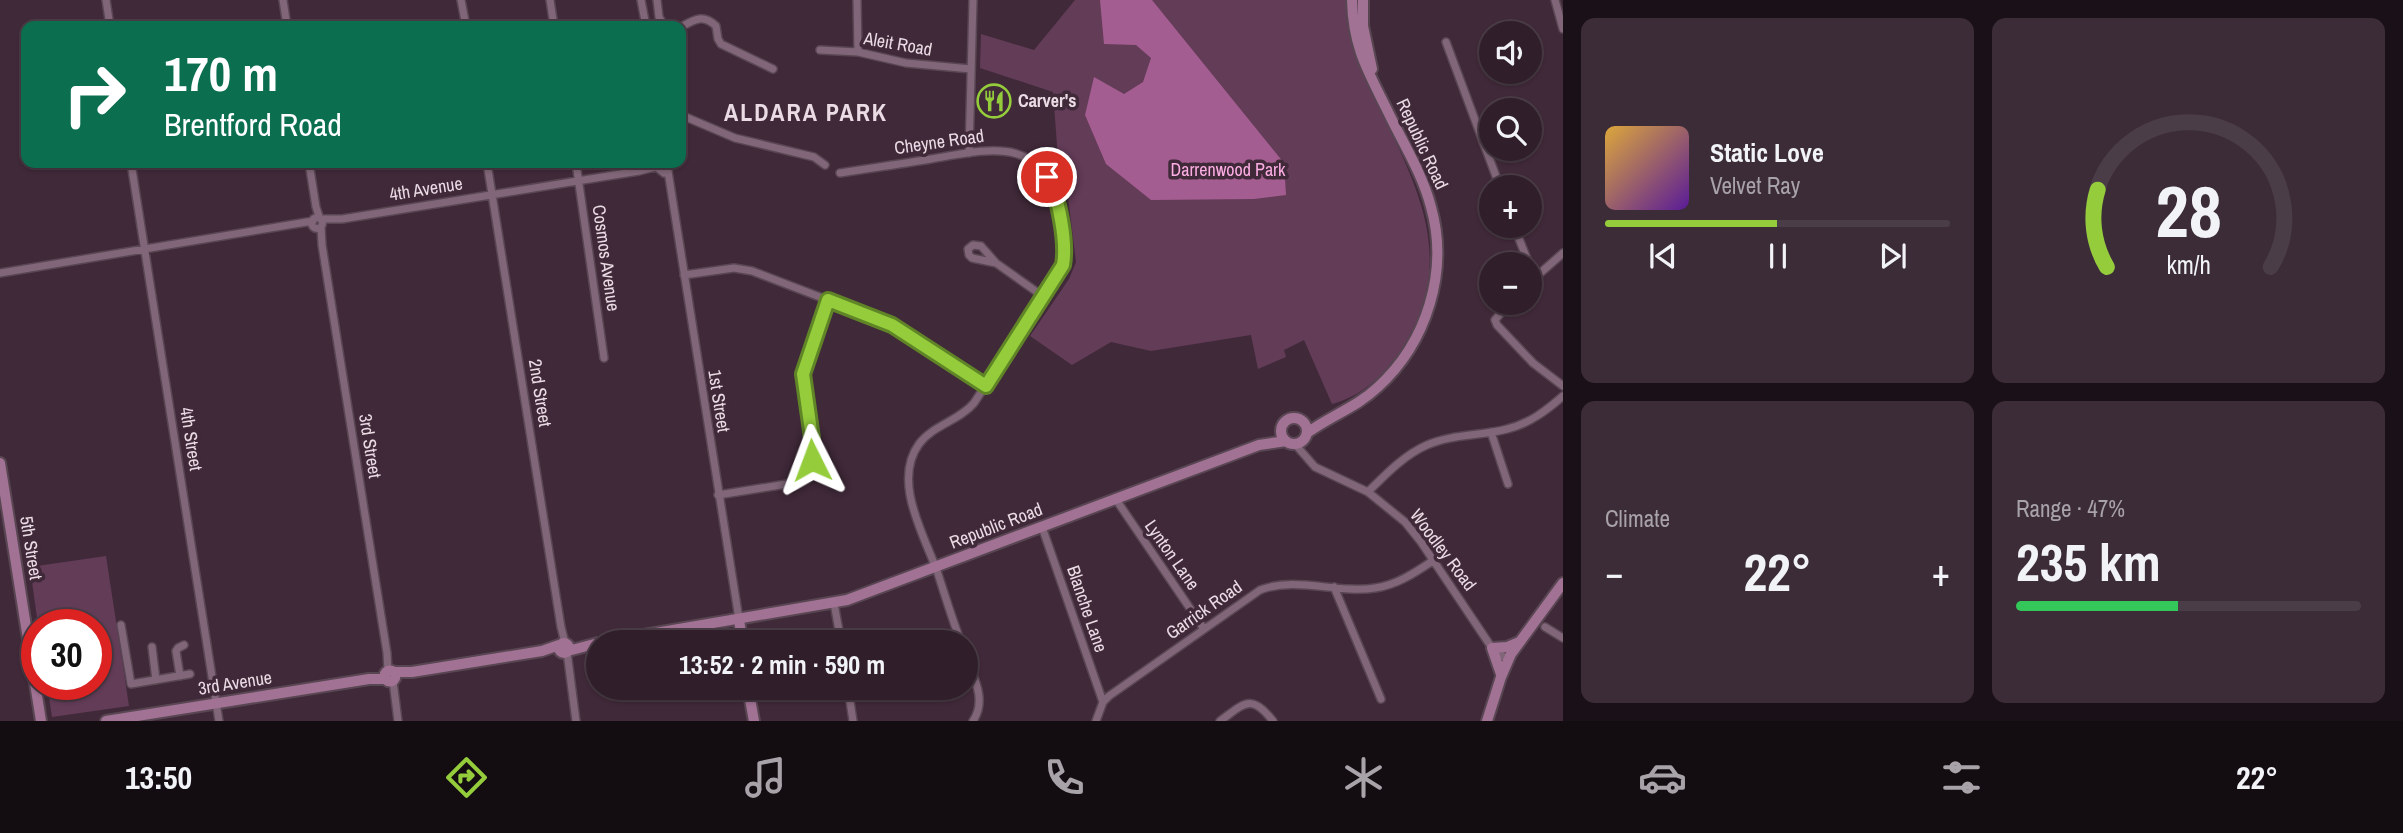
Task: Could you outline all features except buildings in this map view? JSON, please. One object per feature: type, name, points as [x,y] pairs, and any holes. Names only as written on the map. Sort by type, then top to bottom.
[{"type":"main road","name":"Republic Road","points":[[739,619],[834,603],[867,593],[1259,445],[1298,439],[1325,419],[1350,409],[1394,371],[1423,327],[1435,283],[1437,251],[1432,210],[1422,180],[1359,54],[1353,27],[1352,0]]},
{"type":"main road","name":"Republic Road","points":[[1363,0],[1366,45],[1377,89]]},
{"type":"main road","name":"Republic Road","points":[[1259,445],[1282,428],[1290,418],[1302,421],[1325,419]]},
{"type":"main road","points":[[1282,428],[1281,434],[1298,439],[1302,421]]},
{"type":"main road","name":"5th Street","points":[[0,463],[41,721]]},
{"type":"main road","points":[[1488,721],[1508,660],[1563,583]]},
{"type":"main road","name":"3rd Avenue","points":[[676,630],[739,619]]},
{"type":"main road","points":[[739,619],[740,630]]},
{"type":"main road","points":[[1501,677],[1498,660],[1492,648],[1507,647],[1519,642]]},
{"type":"main road","name":"3rd Avenue","points":[[106,721],[586,645]]},
{"type":"main road","points":[[750,700],[754,721]]},
{"type":"street","points":[[106,0],[109,21]]},
{"type":"street","points":[[283,0],[286,21]]},
{"type":"street","points":[[461,0],[465,21]]},
{"type":"street","points":[[550,0],[553,21]]},
{"type":"street","points":[[642,0],[645,21]]},
{"type":"street","points":[[657,0],[661,21]]},
{"type":"street","points":[[858,0],[858,52]]},
{"type":"street","points":[[969,153],[973,0]]},
{"type":"street","points":[[1555,0],[1563,29]]},
{"type":"street","points":[[686,24],[699,18],[705,19],[716,26],[721,44],[773,69]]},
{"type":"street","points":[[1446,42],[1496,175]]},
{"type":"street","name":"Aleit Road","points":[[820,50],[858,52],[917,65],[971,69]]},
{"type":"street","points":[[686,117],[745,141],[814,157],[825,165]]},
{"type":"street","name":"Cheyne Road","points":[[840,173],[1002,150],[1018,154],[1040,169],[1052,185],[1062,234],[1064,259],[1061,271],[969,410],[925,436],[913,456],[909,486],[912,504],[957,630]]},
{"type":"street","name":"4th Street","points":[[132,168],[219,721]]},
{"type":"street","name":"3rd Street","points":[[310,168],[398,721]]},
{"type":"street","name":"2nd Street","points":[[488,168],[576,721]]},
{"type":"street","name":"Cosmos Avenue","points":[[577,168],[604,358]]},
{"type":"street","name":"4th Avenue","points":[[0,273],[653,168]]},
{"type":"street","name":"1st Street","points":[[664,168],[670,188],[739,619]]},
{"type":"street","points":[[1542,271],[1563,253]]},
{"type":"street","points":[[996,263],[1044,296]]},
{"type":"street","points":[[684,275],[739,268],[828,300],[892,325],[986,386]]},
{"type":"street","points":[[718,495],[787,484],[800,477],[810,465],[813,448],[803,374],[828,300]]},
{"type":"street","points":[[1499,315],[1495,320],[1497,325],[1533,363],[1563,386]]},
{"type":"street","points":[[1368,492],[1396,465],[1418,450],[1443,440],[1520,425],[1563,396]]},
{"type":"street","points":[[1492,432],[1508,484]]},
{"type":"street","name":"Woodley Road","points":[[1298,439],[1303,453],[1319,469],[1368,492],[1405,523],[1434,560],[1492,648],[1508,660]]},
{"type":"street","name":"Lynton Lane","points":[[1115,498],[1204,629]]},
{"type":"street","name":"Blanche Lane","points":[[1042,527],[1103,702]]},
{"type":"street","name":"Garrick Road","points":[[1103,702],[1115,690],[1253,594],[1268,587],[1383,587],[1409,576],[1434,560]]},
{"type":"street","points":[[1334,587],[1381,699]]},
{"type":"street","points":[[834,603],[839,630]]},
{"type":"street","points":[[121,625],[131,684],[190,674]]},
{"type":"street","points":[[1545,627],[1563,638]]},
{"type":"street","points":[[180,676],[176,652],[184,645]]},
{"type":"street","points":[[152,647],[156,680]]},
{"type":"street","points":[[972,721],[977,714],[980,699],[978,693]]},
{"type":"street","points":[[850,700],[853,721]]},
{"type":"street","points":[[1096,721],[1103,702]]},
{"type":"street","points":[[1220,721],[1252,702],[1262,707],[1273,721]]},
{"type":"green space","name":"Darrenwood Park","points":[[1075,0],[1346,0],[1348,26],[1354,50],[1415,188],[1425,218],[1429,249],[1428,280],[1420,312],[1397,355],[1365,389],[1332,404],[1304,340],[1284,350],[1286,357],[1258,369],[1251,335],[1151,351],[1111,342],[1072,365],[1030,336],[1069,279],[1076,262],[1067,189],[1059,172],[1053,92],[980,68],[981,34],[1034,50]]},
{"type":"green space","points":[[106,556],[129,706],[52,717],[49,700],[112,700],[112,609],[36,609],[30,567]]},
{"type":"shaded area","points":[[1100,0],[1152,0],[1284,163],[1286,195],[1254,199],[1151,200],[1106,164],[1085,115],[1094,77],[1124,94],[1143,82],[1151,58],[1136,45],[1104,44]]},
{"type":"place","name":"Carver's","points":[[994,101]]},
{"type":"district","name":"ALDARA PARK","points":[[806,113]]},
{"type":"route","points":[[812,460],[814,455],[803,374],[828,300],[892,325],[986,386],[1063,265],[1064,252],[1056,199],[1047,177]]}]
